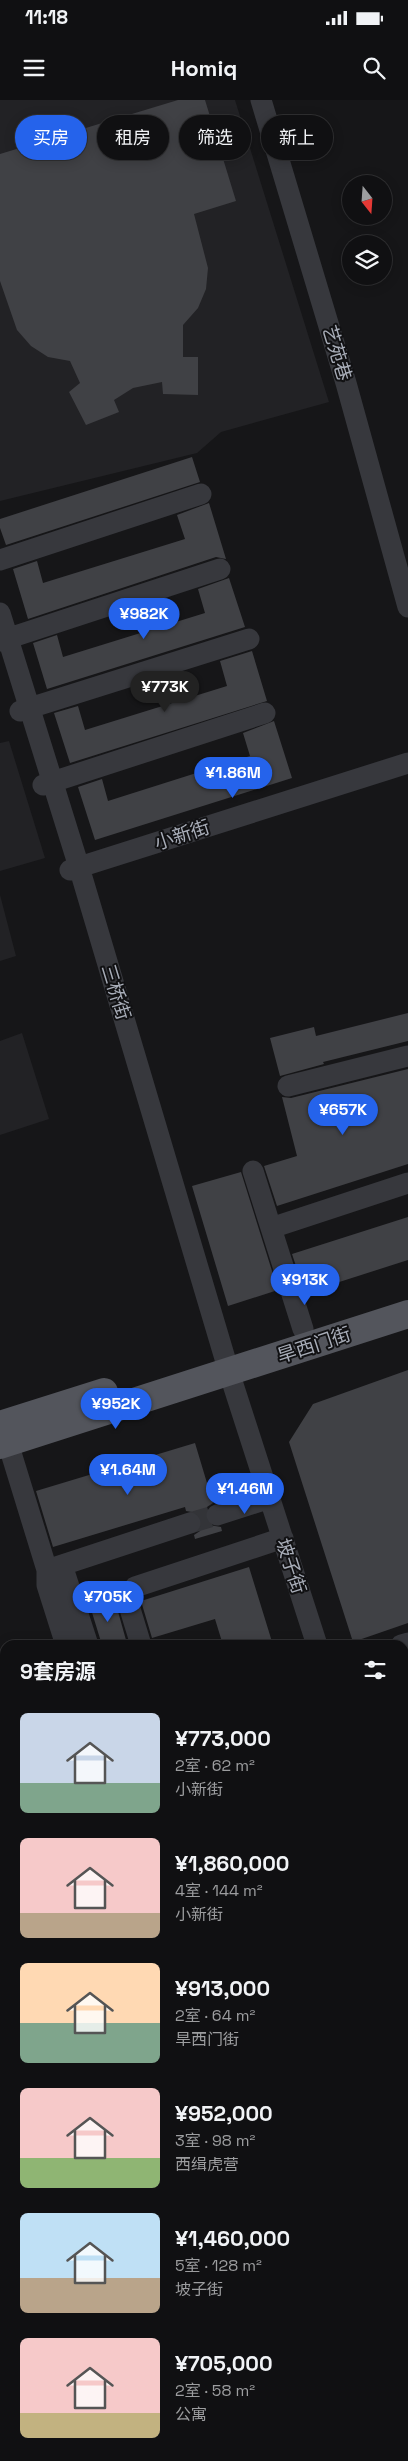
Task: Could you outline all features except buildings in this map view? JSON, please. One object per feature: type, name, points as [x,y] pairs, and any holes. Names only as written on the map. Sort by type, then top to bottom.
[{"type":"main road","name":"旱西门街","points":[[222,1364],[303,1329],[408,1295]]},
{"type":"main road","name":"旱西门街","points":[[222,1364],[408,1314]]},
{"type":"main road","points":[[3,1438],[222,1364]]},
{"type":"street","name":"艺苑巷","points":[[261,100],[343,374],[408,607]]},
{"type":"street","points":[[0,560],[201,494]]},
{"type":"street","points":[[3,642],[220,569]]},
{"type":"street","name":"三桥街","points":[[0,613],[3,642],[75,869],[222,1364]]},
{"type":"street","points":[[25,710],[249,639]]},
{"type":"street","points":[[48,783],[265,713]]},
{"type":"street","name":"小新街","points":[[75,869],[408,763]]},
{"type":"street","points":[[288,1086],[408,1056]]},
{"type":"street","points":[[253,1171],[303,1329]]},
{"type":"street","points":[[271,1228],[408,1183]]},
{"type":"street","name":"坡子街","points":[[222,1364],[278,1540],[315,1640]]},
{"type":"street","points":[[3,1438],[54,1567],[86,1640]]},
{"type":"street","points":[[217,1515],[265,1500]]},
{"type":"street","points":[[54,1567],[190,1524]]},
{"type":"street","points":[[139,1640],[126,1599],[135,1587],[278,1540]]},
{"type":"street","name":"坡子街","points":[[278,1540],[305,1640]]},
{"type":"street","points":[[54,1567],[47,1584],[64,1640]]},
{"type":"shaded area","points":[[0,100],[235,100],[240,115],[179,115],[179,160],[251,160],[251,151],[329,402],[221,432],[197,453],[0,501]]},
{"type":"shaded area","points":[[9,741],[45,858],[0,871],[0,743]]},
{"type":"shaded area","points":[[0,895],[16,956],[0,961]]},
{"type":"shaded area","points":[[22,1033],[49,1119],[0,1135],[0,1041]]},
{"type":"tunnel","points":[[190,1523],[217,1515]]}]
